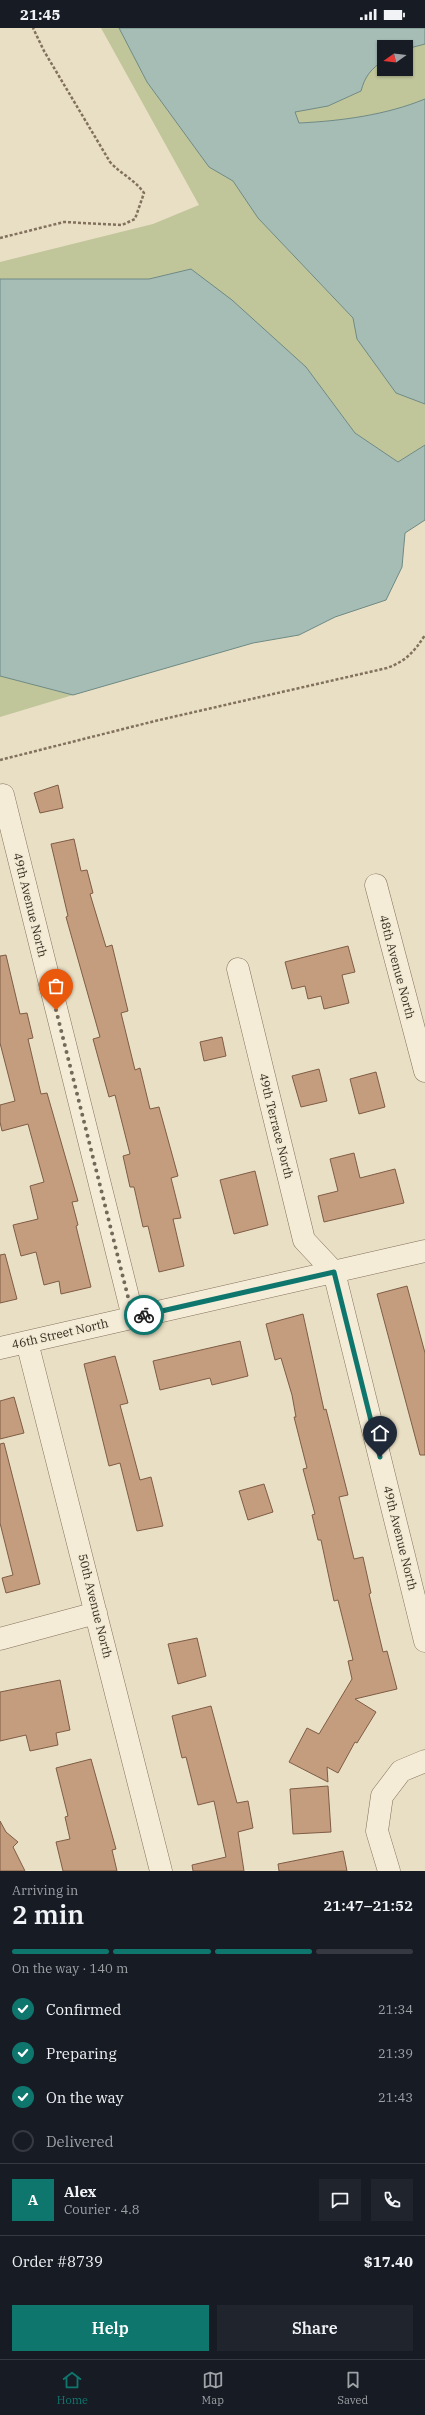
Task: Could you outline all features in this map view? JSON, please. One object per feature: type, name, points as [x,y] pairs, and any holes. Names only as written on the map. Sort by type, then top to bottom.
[{"type":"street","name":"49th Avenue North","points":[[3,795],[133,1317]]},
{"type":"street","name":"48th Avenue North","points":[[376,885],[425,1071]]},
{"type":"street","name":"49th Terrace North","points":[[238,969],[304,1240],[334,1272]]},
{"type":"street","name":"46th Street North","points":[[0,1348],[425,1251]]},
{"type":"street","name":"49th Avenue North","points":[[334,1272],[425,1641]]},
{"type":"street","name":"50th Avenue North","points":[[27,1342],[161,1871]]},
{"type":"street","points":[[0,1639],[96,1613]]},
{"type":"street","points":[[389,1871],[377,1831],[382,1796],[402,1770],[425,1761]]},
{"type":"path","points":[[0,238],[64,222],[122,225],[135,219],[144,193],[136,181],[122,175],[110,162],[33,28]]},
{"type":"path","points":[[0,760],[155,721],[388,668],[402,663],[412,655],[425,635]]},
{"type":"green space","points":[[101,28],[119,28],[147,82],[209,167],[233,181],[258,218],[353,318],[357,339],[396,393],[425,404],[425,445],[398,462],[355,433],[306,367],[191,269],[149,279],[0,279],[0,262],[153,224],[199,205]]},
{"type":"green space","points":[[425,44],[425,99],[410,105],[379,113],[330,121],[298,123],[295,112],[328,106],[361,91],[364,81],[369,73],[377,65],[377,76],[413,76],[413,47]]},
{"type":"green space","points":[[0,676],[73,695],[0,717]]},
{"type":"water","points":[[119,28],[425,28],[425,44],[413,47],[413,40],[377,40],[377,65],[369,73],[364,81],[361,91],[328,106],[295,112],[299,123],[331,121],[379,113],[410,105],[425,99],[425,404],[396,393],[357,339],[353,318],[258,218],[233,181],[209,167],[147,82]]},
{"type":"water","points":[[191,269],[232,300],[306,367],[355,433],[398,462],[425,445],[425,520],[405,533],[402,567],[386,600],[335,617],[299,635],[253,643],[73,695],[0,676],[0,279],[149,279]]},
{"type":"building","points":[[58,785],[63,808],[40,813],[34,793]]},
{"type":"building","points":[[74,839],[81,871],[87,870],[93,893],[90,894],[106,947],[112,945],[128,1011],[121,1013],[135,1070],[140,1068],[150,1109],[159,1107],[178,1176],[171,1178],[181,1218],[173,1219],[184,1266],[159,1272],[148,1226],[143,1227],[134,1187],[130,1187],[123,1156],[130,1154],[115,1095],[109,1097],[93,1039],[100,1037],[66,917],[68,916],[51,844]]},
{"type":"building","points":[[348,946],[355,972],[342,975],[349,1003],[324,1009],[321,996],[308,999],[305,986],[292,989],[285,962]]},
{"type":"building","points":[[6,955],[20,1014],[27,1013],[33,1038],[28,1039],[41,1094],[47,1093],[78,1201],[72,1202],[78,1225],[76,1226],[91,1287],[61,1294],[59,1281],[44,1285],[36,1252],[21,1256],[13,1225],[38,1219],[30,1186],[44,1182],[28,1124],[2,1131],[0,1122],[0,1105],[15,1101],[0,1043],[0,956]]},
{"type":"building","points":[[222,1037],[226,1056],[204,1061],[200,1042]]},
{"type":"building","points":[[319,1069],[327,1101],[301,1107],[292,1076]]},
{"type":"building","points":[[376,1072],[385,1107],[359,1114],[350,1079]]},
{"type":"building","points":[[354,1153],[360,1178],[395,1169],[404,1203],[324,1222],[318,1196],[338,1191],[330,1159]]},
{"type":"building","points":[[255,1171],[268,1225],[234,1234],[220,1180]]},
{"type":"building","points":[[5,1254],[17,1299],[0,1303],[0,1255]]},
{"type":"building","points":[[407,1286],[425,1353],[425,1455],[420,1455],[377,1294]]},
{"type":"building","points":[[303,1314],[324,1410],[326,1409],[348,1495],[339,1497],[354,1559],[363,1557],[371,1593],[369,1594],[383,1652],[387,1651],[397,1689],[355,1699],[376,1712],[357,1743],[355,1742],[338,1773],[327,1767],[328,1782],[289,1762],[307,1728],[319,1734],[352,1679],[348,1661],[353,1660],[338,1600],[334,1601],[321,1540],[318,1540],[312,1515],[315,1514],[303,1469],[307,1468],[294,1417],[296,1417],[292,1395],[281,1358],[275,1360],[266,1324]]},
{"type":"building","points":[[240,1341],[248,1376],[212,1385],[210,1378],[160,1390],[153,1361]]},
{"type":"building","points":[[115,1356],[128,1403],[120,1405],[140,1480],[151,1477],[163,1526],[137,1531],[120,1463],[109,1466],[84,1364]]},
{"type":"building","points":[[14,1397],[24,1433],[0,1439],[0,1401]]},
{"type":"building","points":[[4,1443],[40,1584],[6,1593],[2,1578],[13,1575],[0,1523],[0,1444]]},
{"type":"building","points":[[264,1484],[273,1512],[248,1520],[239,1491]]},
{"type":"building","points":[[197,1638],[206,1676],[178,1684],[168,1644]]},
{"type":"building","points":[[60,1680],[70,1730],[56,1733],[58,1745],[30,1751],[26,1735],[0,1741],[0,1692]]},
{"type":"building","points":[[211,1706],[237,1803],[248,1801],[253,1828],[238,1832],[244,1871],[193,1871],[192,1865],[226,1857],[214,1801],[198,1805],[186,1757],[182,1758],[172,1716]]},
{"type":"building","points":[[91,1759],[116,1849],[112,1850],[117,1871],[63,1871],[56,1842],[70,1839],[65,1817],[68,1816],[56,1768]]},
{"type":"building","points":[[328,1786],[331,1832],[293,1834],[290,1789]]},
{"type":"building","points":[[0,1821],[6,1832],[18,1842],[13,1847],[25,1871],[0,1871]]},
{"type":"building","points":[[343,1851],[347,1871],[279,1871],[278,1864]]},
{"type":"way so far","points":[[56,1010],[133,1317],[144,1315]]},
{"type":"route","points":[[144,1315],[334,1272],[380,1457]]}]
